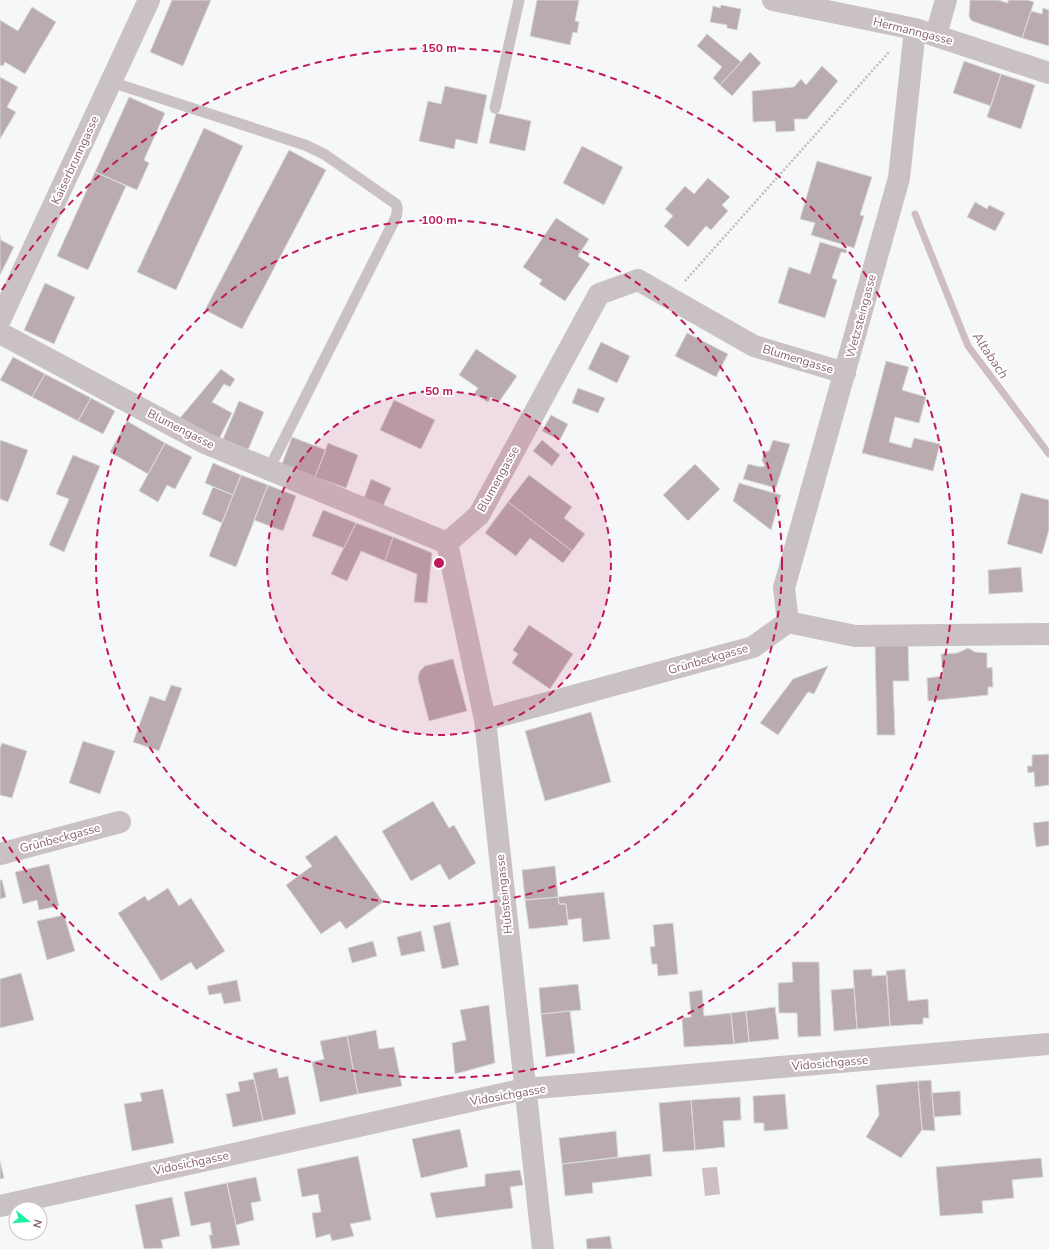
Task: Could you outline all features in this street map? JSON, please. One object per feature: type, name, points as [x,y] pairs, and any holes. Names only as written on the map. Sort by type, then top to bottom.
[{"type":"street","name":"Kaiserbrunngasse","points":[[0,320],[149,0]]},
{"type":"street","name":"Hermanngasse","points":[[773,0],[915,28],[1049,72]]},
{"type":"street","points":[[936,35],[946,0]]},
{"type":"street","name":"Wetzsteingasse","points":[[788,622],[784,588],[898,178],[915,28]]},
{"type":"street","name":"Blumengasse","points":[[0,333],[205,443],[447,543],[479,515],[599,294],[638,280],[754,346],[845,373]]},
{"type":"street","name":"Hubsteingasse","points":[[447,543],[485,720],[543,1249]]},
{"type":"street","points":[[788,622],[855,636],[1049,634]]},
{"type":"street","name":"Grünbeckgasse","points":[[485,720],[753,647],[788,622]]},
{"type":"street","name":"Grünbeckgasse","points":[[0,854],[120,822]]},
{"type":"street","name":"Vidosichgasse","points":[[0,1206],[525,1090],[1049,1044]]},
{"type":"lane","points":[[495,108],[519,0]]},
{"type":"lane","points":[[111,82],[305,145],[324,154],[396,204],[398,208],[397,215],[382,246],[269,469]]},
{"type":"path","points":[[670,298],[892,49],[915,28]]},
{"type":"shaded area","points":[[717,1167],[720,1194],[705,1196],[702,1168]]},
{"type":"building","points":[[172,0],[211,0],[183,66],[150,52]]},
{"type":"building","points":[[537,0],[579,0],[575,21],[579,22],[577,33],[573,32],[570,45],[530,36]]},
{"type":"building","points":[[970,0],[998,0],[1008,3],[1008,0],[1027,0],[1034,2],[1022,38],[972,21],[969,17]]},
{"type":"building","points":[[721,5],[741,9],[737,30],[727,28],[727,25],[710,22],[713,6],[720,8]]},
{"type":"building","points":[[32,7],[56,22],[25,74],[5,62],[3,66],[0,65],[0,20],[18,31]]},
{"type":"building","points":[[1043,8],[1049,10],[1049,46],[1022,38],[1031,11],[1042,14]]},
{"type":"building","points":[[707,34],[741,62],[720,85],[713,78],[722,67],[697,46]]},
{"type":"building","points":[[750,52],[761,63],[732,96],[720,85]]},
{"type":"building","points":[[964,61],[1001,74],[991,106],[953,93]]},
{"type":"building","points":[[822,66],[838,81],[807,119],[794,119],[795,131],[776,132],[775,121],[753,122],[752,91],[794,87],[801,79],[806,85]]},
{"type":"building","points":[[1001,74],[1035,85],[1021,129],[987,117]]},
{"type":"building","points":[[0,77],[18,87],[7,107],[16,112],[0,139]]},
{"type":"building","points":[[445,86],[487,95],[477,144],[456,139],[454,149],[419,141],[428,101],[441,104]]},
{"type":"building","points":[[129,97],[165,113],[144,160],[149,163],[137,190],[95,172]]},
{"type":"building","points":[[496,113],[531,121],[525,151],[489,143]]},
{"type":"building","points":[[204,128],[243,146],[176,290],[137,272]]},
{"type":"building","points":[[582,146],[623,167],[604,205],[563,183]]},
{"type":"building","points":[[289,150],[326,170],[242,329],[205,310]]},
{"type":"building","points":[[817,161],[872,177],[860,215],[864,216],[854,248],[811,235],[815,223],[800,219]]},
{"type":"building","points":[[95,172],[126,186],[88,270],[57,256]]},
{"type":"building","points":[[708,178],[730,197],[722,205],[728,211],[711,230],[706,226],[688,247],[664,226],[673,216],[665,209],[685,186],[694,194]]},
{"type":"building","points":[[975,202],[987,209],[989,205],[1005,213],[995,231],[967,217]]},
{"type":"building","points":[[556,218],[589,239],[578,256],[590,264],[565,301],[539,284],[542,280],[523,267]]},
{"type":"building","points":[[0,236],[1,240],[14,247],[0,275]]},
{"type":"building","points":[[820,242],[847,250],[846,253],[841,252],[832,278],[837,280],[825,318],[778,303],[789,267],[810,274]]},
{"type":"building","points":[[45,283],[75,297],[54,344],[24,330]]},
{"type":"building","points":[[687,333],[728,354],[716,377],[675,356]]},
{"type":"building","points":[[601,342],[630,356],[617,383],[588,369]]},
{"type":"building","points":[[476,349],[517,376],[499,402],[491,397],[488,402],[474,394],[478,388],[459,375]]},
{"type":"building","points":[[13,357],[45,374],[32,397],[0,380]]},
{"type":"building","points":[[886,361],[909,367],[902,390],[926,397],[919,423],[895,417],[889,442],[911,448],[914,438],[940,444],[933,471],[862,453]]},
{"type":"building","points":[[221,369],[235,379],[230,387],[224,384],[212,402],[232,413],[218,441],[180,418]]},
{"type":"building","points":[[45,374],[91,398],[78,421],[32,397]]},
{"type":"building","points":[[578,388],[605,398],[598,413],[572,403]]},
{"type":"building","points":[[91,398],[115,411],[103,434],[78,421]]},
{"type":"building","points":[[394,400],[435,420],[421,449],[380,430]]},
{"type":"building","points":[[239,401],[264,412],[248,450],[223,439]]},
{"type":"building","points":[[551,415],[568,424],[560,440],[542,431]]},
{"type":"building","points":[[127,421],[165,443],[148,474],[110,452]]},
{"type":"building","points":[[292,437],[326,450],[315,477],[282,464]]},
{"type":"building","points":[[0,440],[28,450],[8,502],[0,499]]},
{"type":"building","points":[[542,440],[560,455],[552,466],[533,451]]},
{"type":"building","points":[[773,440],[790,444],[776,488],[743,479],[748,464],[761,467],[765,466],[762,460],[764,452],[769,451]]},
{"type":"building","points":[[165,443],[192,457],[175,489],[167,485],[158,502],[139,491]]},
{"type":"building","points":[[328,443],[358,455],[346,488],[315,477]]},
{"type":"building","points":[[73,455],[100,466],[64,552],[49,545],[69,499],[56,494]]},
{"type":"building","points":[[213,463],[241,475],[233,495],[205,483]]},
{"type":"building","points":[[695,464],[720,489],[688,521],[663,495]]},
{"type":"building","points":[[241,475],[268,485],[236,567],[209,556]]},
{"type":"building","points":[[529,475],[572,507],[564,518],[585,534],[572,551],[508,502]]},
{"type":"building","points":[[371,479],[391,488],[383,506],[364,498]]},
{"type":"building","points":[[739,483],[781,495],[771,530],[733,501]]},
{"type":"building","points":[[268,485],[296,496],[283,531],[254,520]]},
{"type":"building","points":[[213,487],[233,495],[222,523],[202,514]]},
{"type":"building","points":[[1021,493],[1049,500],[1049,530],[1042,554],[1007,544]]},
{"type":"building","points":[[508,502],[572,551],[563,563],[530,538],[516,556],[485,533]]},
{"type":"building","points":[[323,510],[356,523],[344,548],[312,536]]},
{"type":"building","points":[[356,523],[393,537],[385,561],[361,551],[347,581],[331,574]]},
{"type":"building","points":[[393,537],[432,553],[427,603],[414,602],[417,574],[385,561]]},
{"type":"building","points":[[1021,567],[1023,592],[989,594],[988,570]]},
{"type":"building","points":[[529,625],[573,654],[550,689],[512,663],[518,654],[513,650]]},
{"type":"building","points":[[908,644],[909,681],[893,681],[895,735],[877,735],[875,645]]},
{"type":"building","points":[[968,648],[975,652],[987,653],[987,668],[992,667],[993,687],[988,687],[988,695],[928,701],[927,678],[943,676],[941,654],[957,653]]},
{"type":"building","points":[[453,659],[467,711],[429,721],[418,678],[420,671],[425,666]]},
{"type":"building","points":[[828,666],[814,694],[808,692],[778,735],[760,723],[793,679]]},
{"type":"building","points":[[171,685],[182,688],[159,751],[133,742],[150,696],[165,701]]},
{"type":"building","points":[[591,712],[611,782],[545,801],[525,731]]},
{"type":"building","points":[[83,741],[115,751],[100,794],[69,783]]},
{"type":"building","points":[[2,743],[27,751],[12,798],[0,795],[0,748]]},
{"type":"building","points":[[1049,754],[1049,785],[1035,787],[1034,772],[1028,773],[1027,766],[1032,766],[1032,755]]},
{"type":"building","points":[[433,801],[449,828],[454,825],[476,863],[449,880],[440,864],[411,881],[382,831]]},
{"type":"building","points":[[1049,821],[1049,845],[1036,847],[1033,823]]},
{"type":"building","points":[[336,835],[383,902],[346,929],[340,921],[321,934],[286,885],[312,866],[305,857]]},
{"type":"building","points":[[49,864],[59,906],[39,910],[37,900],[23,904],[15,872]]},
{"type":"building","points":[[555,866],[558,897],[525,900],[522,870]]},
{"type":"building","points":[[0,880],[2,880],[6,897],[0,899]]},
{"type":"building","points":[[168,888],[179,906],[191,898],[225,951],[196,970],[191,962],[161,981],[118,913],[145,896],[148,901]]},
{"type":"building","points":[[604,892],[610,939],[583,942],[581,918],[568,920],[566,904],[559,904],[558,897]]},
{"type":"building","points":[[558,897],[559,904],[566,904],[568,925],[529,929],[525,900]]},
{"type":"building","points":[[64,915],[75,951],[47,960],[37,921]]},
{"type":"building","points":[[450,922],[459,965],[442,969],[433,926]]},
{"type":"building","points":[[673,923],[678,974],[658,976],[657,964],[652,964],[650,947],[655,946],[653,925]]},
{"type":"building","points":[[421,931],[425,951],[401,956],[397,937]]},
{"type":"building","points":[[373,941],[377,956],[352,963],[348,948]]},
{"type":"building","points":[[792,962],[819,962],[821,1036],[798,1037],[797,1013],[779,1013],[778,983],[793,982]]},
{"type":"building","points":[[872,969],[872,976],[887,975],[890,1026],[857,1029],[853,970]]},
{"type":"building","points":[[905,969],[908,1001],[928,999],[929,1018],[923,1018],[923,1024],[890,1026],[886,971]]},
{"type":"building","points":[[21,973],[34,1020],[0,1028],[0,979]]},
{"type":"building","points":[[237,980],[241,1001],[224,1004],[221,993],[209,995],[207,986]]},
{"type":"building","points":[[578,984],[581,1010],[541,1014],[539,988]]},
{"type":"building","points":[[854,988],[857,1029],[834,1031],[831,990]]},
{"type":"building","points":[[702,990],[704,1016],[731,1013],[734,1044],[684,1047],[682,1018],[691,1017],[689,992]]},
{"type":"building","points":[[489,1005],[495,1063],[455,1074],[452,1043],[466,1040],[460,1010]]},
{"type":"building","points":[[775,1007],[779,1039],[749,1042],[746,1011]]},
{"type":"building","points":[[570,1011],[575,1053],[546,1057],[541,1014]]},
{"type":"building","points":[[746,1011],[749,1042],[734,1044],[731,1013]]},
{"type":"building","points":[[376,1030],[379,1049],[394,1047],[402,1086],[358,1094],[347,1036]]},
{"type":"building","points":[[347,1036],[358,1094],[320,1102],[312,1062],[324,1059],[320,1041]]},
{"type":"building","points":[[277,1068],[279,1078],[288,1076],[296,1114],[263,1121],[253,1073]]},
{"type":"building","points":[[254,1079],[263,1121],[233,1127],[226,1094],[240,1091],[238,1082]]},
{"type":"building","points":[[931,1080],[935,1131],[922,1130],[918,1081]]},
{"type":"building","points":[[918,1081],[922,1130],[901,1158],[866,1137],[879,1115],[876,1085]]},
{"type":"building","points":[[163,1089],[174,1143],[132,1151],[124,1104],[142,1101],[140,1093]]},
{"type":"building","points":[[960,1091],[961,1115],[934,1117],[932,1093]]},
{"type":"building","points":[[785,1094],[788,1129],[764,1131],[764,1123],[754,1123],[753,1096]]},
{"type":"building","points":[[740,1097],[741,1120],[723,1121],[725,1147],[695,1150],[691,1100]]},
{"type":"building","points":[[691,1100],[695,1150],[663,1152],[659,1103]]},
{"type":"building","points":[[460,1129],[468,1167],[421,1178],[412,1139]]},
{"type":"building","points":[[616,1131],[618,1157],[562,1164],[559,1138]]},
{"type":"building","points":[[650,1154],[652,1176],[592,1183],[593,1193],[565,1196],[562,1164]]},
{"type":"building","points":[[358,1156],[371,1220],[350,1224],[354,1236],[332,1241],[330,1234],[316,1238],[312,1213],[321,1212],[318,1194],[302,1197],[297,1169]]},
{"type":"building","points":[[1041,1158],[1043,1177],[1012,1180],[1014,1198],[982,1201],[983,1213],[940,1216],[936,1167]]},
{"type":"building","points":[[0,1161],[4,1178],[0,1179]]},
{"type":"building","points":[[520,1170],[523,1185],[510,1187],[513,1208],[436,1218],[430,1193],[485,1186],[485,1174]]},
{"type":"building","points":[[256,1177],[261,1201],[251,1203],[254,1220],[236,1225],[227,1183]]},
{"type":"building","points":[[227,1183],[240,1245],[212,1249],[209,1235],[212,1235],[210,1222],[191,1226],[184,1192]]},
{"type":"building","points":[[172,1197],[180,1236],[161,1240],[163,1248],[144,1249],[135,1205]]},
{"type":"building","points":[[610,1236],[612,1249],[587,1249],[586,1239]]},
{"type":"waterway","name":"Altabach","points":[[915,214],[968,346],[1049,454]]}]
